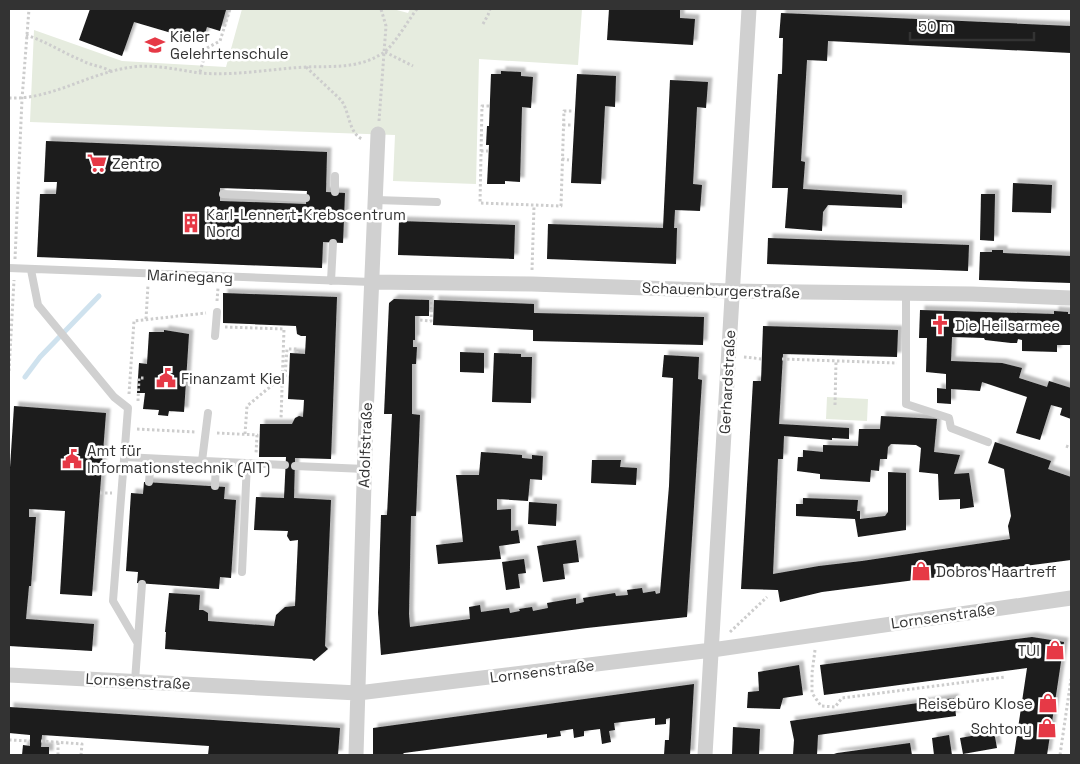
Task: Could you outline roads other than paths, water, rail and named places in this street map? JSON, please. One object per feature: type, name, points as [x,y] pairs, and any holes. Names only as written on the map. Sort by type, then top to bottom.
[{"type":"street","name":"Gerhardstraße","points":[[706,755],[731,292],[749,9]]},
{"type":"street","name":"Adolfstraße","points":[[356,755],[364,469],[378,138]]},
{"type":"street","name":"Schauenburgerstraße","points":[[371,282],[532,284],[731,292],[1071,298]]},
{"type":"street","name":"Lornsenstraße","points":[[9,674],[358,694],[712,650],[1071,598]]},
{"type":"lane","points":[[334,192],[335,176]]},
{"type":"lane","points":[[224,194],[306,198]]},
{"type":"lane","points":[[376,200],[437,202]]},
{"type":"lane","points":[[331,281],[333,242]]},
{"type":"lane","name":"Marinegang","points":[[12,269],[371,282]]},
{"type":"lane","points":[[31,270],[38,306],[114,397],[128,408],[113,601],[137,642]]},
{"type":"lane","points":[[906,294],[906,404],[949,418],[951,428],[988,442]]},
{"type":"lane","points":[[215,336],[217,312]]},
{"type":"lane","points":[[202,461],[208,413]]},
{"type":"lane","points":[[124,457],[285,465]]},
{"type":"lane","points":[[149,482],[151,459]]},
{"type":"lane","points":[[215,486],[216,462]]},
{"type":"lane","points":[[242,572],[252,464]]},
{"type":"lane","points":[[295,466],[364,469]]},
{"type":"lane","points":[[135,681],[142,584]]},
{"type":"waterway","points":[[25,377],[40,357],[99,296]]},
{"type":"place","name":"Kieler Gelehrtenschule","points":[[155,45]]},
{"type":"place","name":"Zentro","points":[[97,163]]},
{"type":"place","name":"Karl-Lennert-Krebscentrum Nord","points":[[191,223]]},
{"type":"place","name":"Die Heilsarmee","points":[[940,325]]},
{"type":"place","name":"Finanzamt Kiel","points":[[166,378]]},
{"type":"place","name":"Amt für Informationstechnik (AIT)","points":[[72,459]]},
{"type":"place","name":"Dobros Haartreff","points":[[921,571]]},
{"type":"place","name":"TUI","points":[[1055,650]]},
{"type":"place","name":"Reisebüro Klose","points":[[1048,703]]},
{"type":"place","name":"Schtony","points":[[1047,728]]}]
